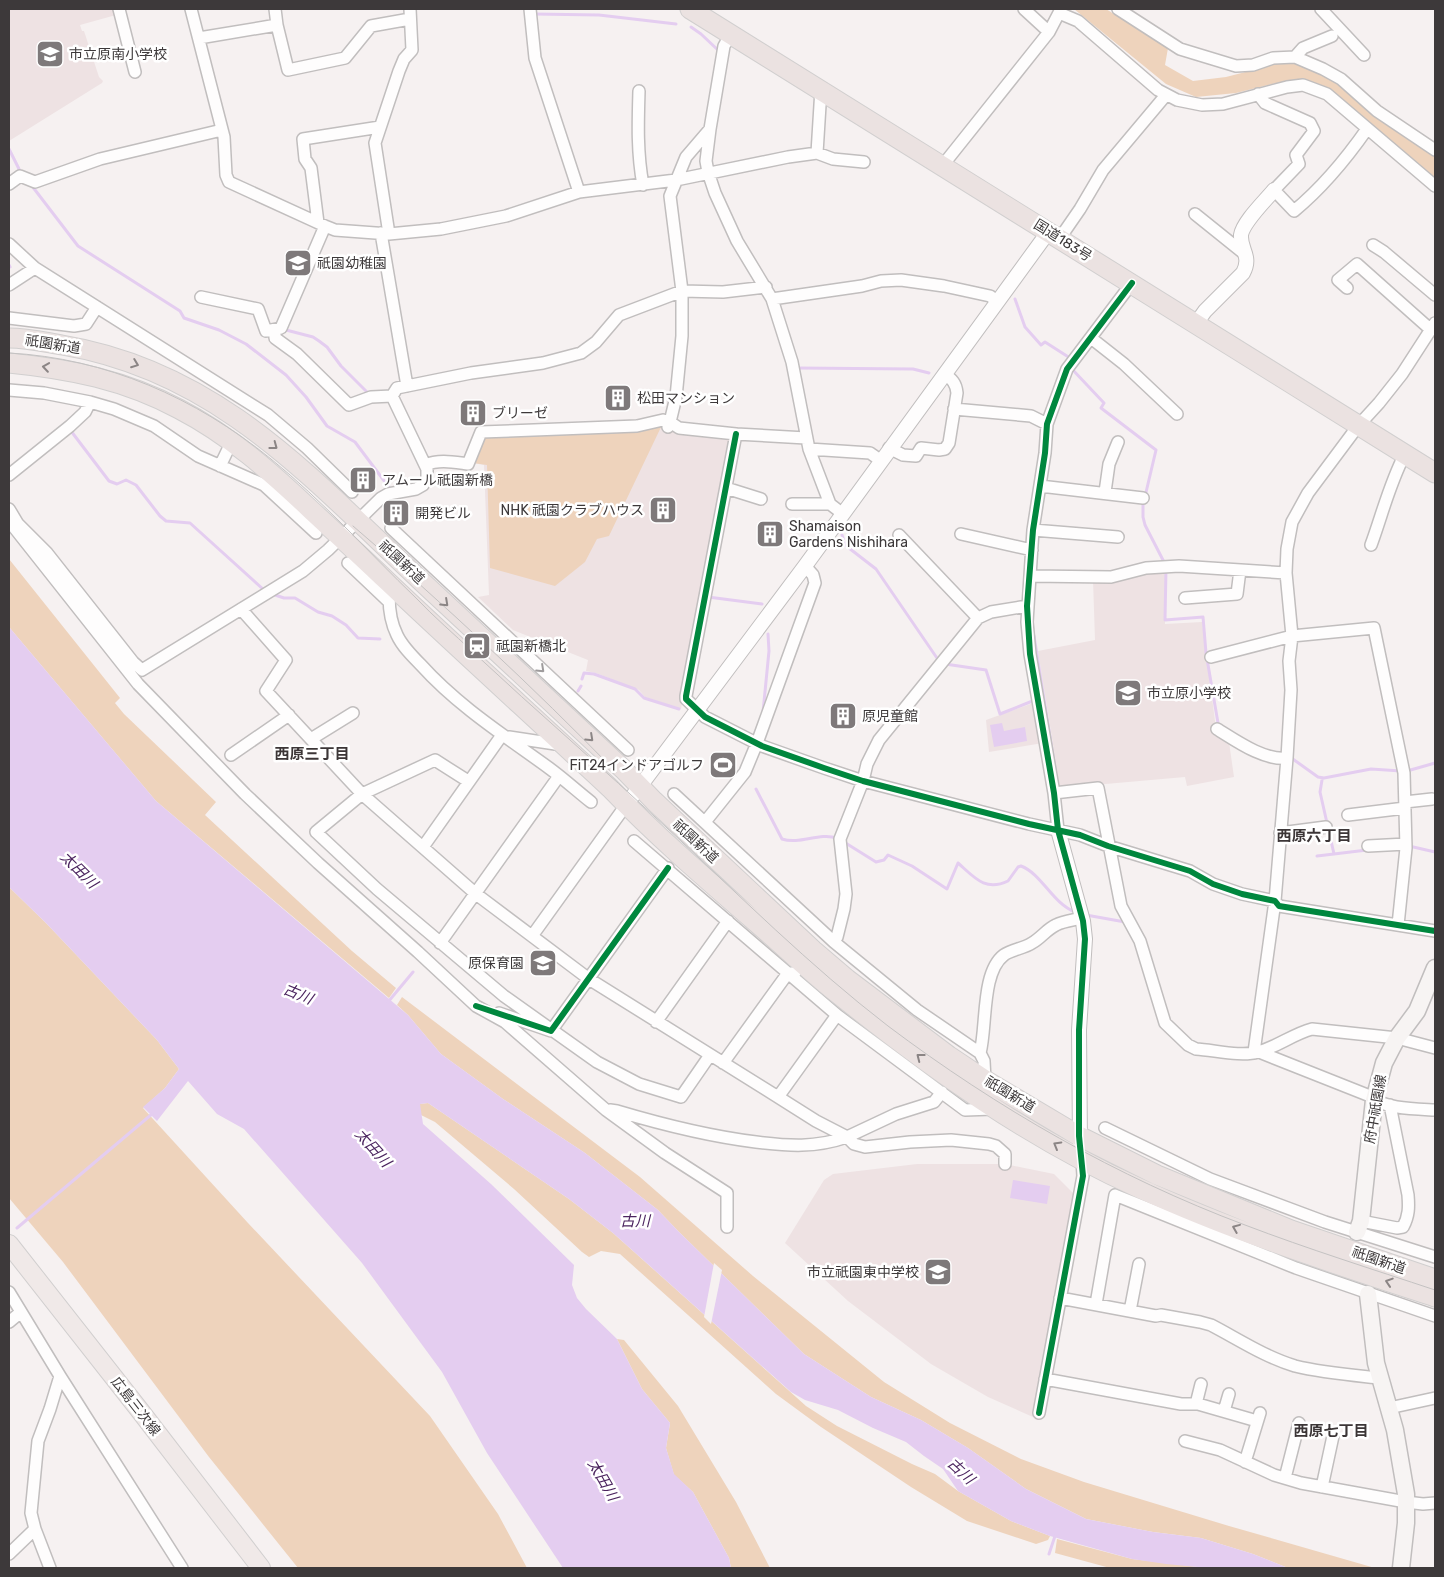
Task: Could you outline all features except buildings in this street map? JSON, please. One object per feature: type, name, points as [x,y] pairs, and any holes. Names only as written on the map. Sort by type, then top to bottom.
[{"type":"highway","name":"国道183号","points":[[690,9],[1435,473]]},
{"type":"highway","name":"祇園新道","points":[[9,338],[89,349],[146,368],[198,392],[228,410],[294,461],[813,950],[847,979],[949,1056],[985,1080],[1079,1136],[1157,1175],[1291,1230],[1435,1279]]},
{"type":"highway","name":"祇園新道","points":[[9,363],[46,366],[123,384],[179,409],[232,440],[274,475],[342,537],[389,592],[564,745],[626,805],[675,864],[945,1076],[995,1109],[1082,1160],[1162,1198],[1286,1248],[1435,1297]]},
{"type":"main road","name":"府中祇園線","points":[[1359,1226],[1374,1100],[1384,1063],[1397,1038],[1416,1011],[1435,968]]},
{"type":"main road","name":"広島三次線","points":[[9,1244],[261,1568]]},
{"type":"main road","name":"広島三次線","points":[[9,1262],[247,1568]]},
{"type":"main road","points":[[1368,1294],[1376,1363],[1395,1430],[1406,1502],[1402,1563]]},
{"type":"street","points":[[120,9],[135,72]]},
{"type":"street","points":[[191,9],[222,130],[228,182],[335,230],[385,233],[441,229],[506,216],[579,192],[676,180],[708,172],[817,153],[832,159],[864,162]]},
{"type":"street","points":[[275,9],[288,70],[345,58],[371,26],[410,14],[412,50],[404,59],[399,71],[375,142],[385,233],[407,386]]},
{"type":"street","points":[[530,9],[535,58],[579,192]]},
{"type":"street","points":[[1024,9],[1049,32]]},
{"type":"street","points":[[1118,9],[1180,49],[1236,66],[1253,66],[1272,58],[1295,57],[1323,69],[1340,79],[1377,111],[1435,150]]},
{"type":"street","points":[[1321,9],[1364,54]]},
{"type":"street","points":[[943,166],[1049,32],[1060,11],[1078,21],[1166,95],[1177,100],[1202,105],[1224,104],[1258,94],[1303,86],[1327,94],[1435,186]]},
{"type":"street","points":[[199,38],[277,25]]},
{"type":"street","points":[[730,34],[724,46],[710,129],[706,161],[708,172],[737,241],[772,299],[792,362],[808,443],[830,504],[843,514]]},
{"type":"street","points":[[1295,57],[1303,48],[1332,36]]},
{"type":"street","points":[[817,153],[820,89]]},
{"type":"street","points":[[639,91],[637,136],[639,166],[643,185]]},
{"type":"street","points":[[1195,324],[1205,311],[1241,276],[1247,266],[1246,256],[1241,244],[1241,233],[1245,225],[1299,164],[1296,155],[1314,131],[1310,123],[1265,103],[1258,94]]},
{"type":"street","points":[[532,936],[626,805],[805,566],[880,460],[998,301],[1080,209],[1103,170],[1166,95]]},
{"type":"street","points":[[200,297],[258,309],[266,331],[282,328],[321,225],[312,168],[305,159],[302,139],[380,128]]},
{"type":"street","points":[[669,424],[676,397],[680,354],[682,291],[670,196],[686,156],[710,129]]},
{"type":"street","points":[[1274,190],[1294,211],[1329,178],[1349,155],[1367,129]]},
{"type":"street","points":[[9,184],[20,176],[35,182],[100,159],[222,130]]},
{"type":"street","points":[[1195,214],[1246,256]]},
{"type":"street","points":[[9,244],[35,268],[260,410],[289,433],[352,492]]},
{"type":"street","points":[[1373,245],[1435,295]]},
{"type":"street","points":[[1346,288],[1338,280],[1357,264],[1432,326],[1402,374],[1358,426],[1308,493],[1292,522],[1286,549],[1286,573],[1292,636],[1288,661],[1291,690],[1287,758],[1275,901],[1254,1052],[1259,1052],[1370,1096],[1374,1100],[1390,1105],[1435,1110]]},
{"type":"street","points":[[9,285],[35,268]]},
{"type":"street","points":[[772,299],[862,286],[881,281],[901,280],[944,286],[990,296],[998,301]]},
{"type":"street","points":[[1039,1413],[1083,1176],[1079,1136],[1079,1030],[1085,939],[1082,918],[1058,830],[1054,793],[1030,654],[1027,606],[1033,530],[1045,453],[1047,424],[1067,369],[1132,284]]},
{"type":"street","points":[[392,396],[398,388],[470,373],[543,363],[580,353],[596,342],[619,315],[682,291],[723,292],[766,287]]},
{"type":"street","points":[[13,318],[74,326],[86,324],[97,307]]},
{"type":"street","points":[[275,330],[275,338],[297,354],[349,405],[371,396],[392,396]]},
{"type":"street","points":[[1091,338],[1124,364],[1177,414]]},
{"type":"street","points":[[889,448],[903,455],[916,456],[921,448],[945,449],[949,443],[957,386],[953,380],[944,374]]},
{"type":"street","points":[[9,390],[44,393],[90,402],[114,409],[154,426],[198,456],[264,485],[316,533]]},
{"type":"street","points":[[9,508],[18,524],[47,553],[133,662],[142,670],[303,571],[342,537],[384,495],[423,485],[428,474],[425,465],[392,396]]},
{"type":"street","points":[[9,475],[70,426],[85,412],[90,402]]},
{"type":"street","points":[[954,409],[1031,416],[1047,424]]},
{"type":"street","points":[[425,465],[442,461],[468,464],[481,432],[637,426],[663,420],[680,428],[808,443],[870,453],[880,460]]},
{"type":"street","points":[[289,433],[296,447],[294,461]]},
{"type":"street","points":[[736,434],[686,696],[686,699],[706,716],[757,743],[863,782],[1080,835],[1108,846],[1190,871],[1213,884],[1242,894],[1275,901],[1279,906],[1435,931]]},
{"type":"street","points":[[220,466],[232,440]]},
{"type":"street","points":[[1105,492],[1109,464],[1118,442]]},
{"type":"street","points":[[1371,545],[1394,481],[1396,469],[1405,454]]},
{"type":"street","points":[[1040,486],[1105,492],[1143,498]]},
{"type":"street","points":[[726,488],[761,499]]},
{"type":"street","points":[[792,504],[830,504]]},
{"type":"street","points":[[9,521],[138,684],[265,813],[476,1006],[505,1022],[606,1110],[665,1153],[726,1192],[727,1226]]},
{"type":"street","points":[[391,528],[628,750]]},
{"type":"street","points":[[1033,530],[1118,537]]},
{"type":"street","points":[[960,534],[1032,550]]},
{"type":"street","points":[[899,535],[978,618]]},
{"type":"street","points":[[348,563],[389,592],[392,622],[398,637],[412,656],[440,686],[591,802]]},
{"type":"street","points":[[406,566],[431,566]]},
{"type":"street","points":[[705,822],[745,772],[757,743],[814,582],[813,575],[805,566]]},
{"type":"street","points":[[1030,576],[1111,577],[1146,568],[1179,566],[1286,573]]},
{"type":"street","points":[[1185,598],[1237,594],[1240,570]]},
{"type":"street","points":[[834,942],[844,909],[846,894],[840,840],[863,782],[867,764],[879,740],[978,618],[991,612],[1027,606]]},
{"type":"street","points":[[241,609],[286,660],[266,690],[362,794],[476,894],[589,979],[816,1121],[847,1137],[854,1144],[865,1147],[951,1140],[989,1144],[996,1146],[1005,1154],[1005,1164]]},
{"type":"street","points":[[1211,657],[1292,636],[1374,628],[1404,773],[1406,844],[1398,925]]},
{"type":"street","points":[[570,696],[570,719]]},
{"type":"street","points":[[311,739],[353,713]]},
{"type":"street","points":[[231,755],[289,715]]},
{"type":"street","points":[[1217,729],[1255,751],[1281,759],[1287,758]]},
{"type":"street","points":[[503,736],[564,745]]},
{"type":"street","points":[[423,847],[468,781],[503,736]]},
{"type":"street","points":[[468,781],[435,760],[362,794],[316,832],[377,889],[504,996],[596,1062],[639,1084],[681,1097],[710,1055]]},
{"type":"street","points":[[440,943],[559,776]]},
{"type":"street","points":[[1054,793],[1098,788],[1121,906],[1140,941],[1165,1023],[1188,1045],[1196,1049],[1249,1054],[1259,1052],[1301,1032],[1312,1029],[1397,1038],[1435,1048]]},
{"type":"street","points":[[674,794],[834,942],[917,1010],[980,1053],[984,1061],[985,1080]]},
{"type":"street","points":[[1348,815],[1432,799]]},
{"type":"street","points":[[1280,833],[1326,827]]},
{"type":"street","points":[[695,840],[720,837]]},
{"type":"street","points":[[634,841],[675,864],[683,881],[837,1015],[965,1110],[995,1109]]},
{"type":"street","points":[[1368,846],[1406,844]]},
{"type":"street","points":[[551,1031],[675,864]]},
{"type":"street","points":[[675,864],[683,881]]},
{"type":"street","points":[[980,1053],[989,982],[994,967],[1003,956],[1013,950],[1033,943],[1056,924],[1082,918]]},
{"type":"street","points":[[656,1022],[728,921]]},
{"type":"street","points":[[813,950],[845,950]]},
{"type":"street","points":[[788,973],[814,973]]},
{"type":"street","points":[[723,1063],[788,973]]},
{"type":"street","points":[[476,1006],[551,1031]]},
{"type":"street","points":[[778,1097],[837,1015]]},
{"type":"street","points":[[606,1110],[617,1111],[680,1130],[739,1140],[795,1146],[822,1144],[847,1137],[896,1114],[934,1102],[942,1092]]},
{"type":"street","points":[[1105,1128],[1210,1179],[1324,1222],[1397,1228],[1403,1226],[1407,1220],[1409,1208],[1390,1105]]},
{"type":"street","points":[[1157,1175],[1183,1166]]},
{"type":"street","points":[[1096,1304],[1113,1194],[1296,1268],[1435,1316]]},
{"type":"street","points":[[1162,1198],[1174,1220]]},
{"type":"street","points":[[1359,1226],[1430,1256],[1435,1273]]},
{"type":"street","points":[[1296,1268],[1326,1262]]},
{"type":"street","points":[[1130,1311],[1139,1264]]},
{"type":"street","points":[[9,1292],[182,1568]]},
{"type":"street","points":[[1060,1298],[1200,1322],[1211,1325],[1271,1356],[1293,1365],[1321,1372],[1380,1378]]},
{"type":"street","points":[[9,1322],[21,1312]]},
{"type":"street","points":[[50,1568],[35,1530],[31,1513],[38,1440],[60,1376]]},
{"type":"street","points":[[1045,1379],[1180,1404],[1196,1404],[1259,1417],[1246,1462]]},
{"type":"street","points":[[1196,1404],[1201,1384]]},
{"type":"street","points":[[1224,1411],[1229,1394]]},
{"type":"street","points":[[1389,1408],[1435,1398]]},
{"type":"street","points":[[1285,1478],[1299,1423]]},
{"type":"street","points":[[1322,1487],[1333,1436]]},
{"type":"street","points":[[1185,1441],[1220,1450],[1274,1475],[1285,1478],[1322,1487],[1406,1502],[1435,1503]]},
{"type":"street","points":[[9,1554],[35,1530]]},
{"type":"shaded area","name":"市立原南小学校","points":[[9,9],[115,9],[116,15],[80,25],[82,31],[84,31],[99,77],[103,81],[102,83],[9,141]]},
{"type":"shaded area","points":[[1074,9],[1106,9],[1168,48],[1165,65],[1193,81],[1226,77],[1292,60],[1331,77],[1416,140],[1435,157],[1435,181],[1314,85],[1276,83],[1236,93],[1196,97],[1166,84]]},
{"type":"shaded area","points":[[663,424],[730,437],[732,440],[681,709],[645,697],[639,690],[586,671],[588,660],[513,630],[478,597],[489,595],[484,465],[473,463]]},
{"type":"shaded area","points":[[662,425],[609,536],[597,539],[585,562],[555,586],[490,568],[487,465],[473,463],[484,437],[640,431]]},
{"type":"shaded area","points":[[9,559],[120,698],[115,703],[124,714],[216,802],[205,815],[352,951],[396,988],[389,998],[156,801],[9,627]]},
{"type":"shaded area","name":"市立原小学校","points":[[1165,570],[1165,624],[1202,622],[1217,736],[1229,742],[1234,777],[1187,786],[1185,777],[1060,788],[1038,651],[1095,640],[1093,580]]},
{"type":"shaded area","points":[[1036,702],[1043,743],[989,752],[986,720]]},
{"type":"shaded area","points":[[9,887],[46,923],[157,1040],[179,1069],[165,1088],[143,1108],[248,1223],[430,1416],[498,1514],[527,1568],[298,1568],[209,1457],[63,1262],[9,1198]]},
{"type":"shaded area","points":[[402,997],[640,1177],[753,1276],[884,1382],[950,1423],[1021,1459],[1084,1482],[1375,1568],[1288,1568],[1253,1554],[1201,1538],[1153,1532],[1086,1519],[1026,1489],[968,1448],[921,1420],[871,1397],[804,1354],[658,1210],[585,1153],[503,1099],[441,1054],[408,1015],[397,1005]]},
{"type":"shaded area","points":[[428,1103],[569,1199],[613,1233],[806,1406],[837,1426],[935,1474],[958,1491],[1011,1521],[1050,1536],[1048,1540],[1036,1544],[967,1521],[911,1487],[821,1427],[776,1394],[620,1254],[601,1251],[589,1257],[582,1252],[514,1189],[435,1122],[421,1115],[419,1104]]},
{"type":"shaded area","name":"市立祇園東中学校","points":[[917,1164],[1005,1164],[1054,1174],[1074,1194],[1033,1417],[988,1397],[931,1364],[848,1301],[785,1243],[824,1180],[833,1174]]},
{"type":"shaded area","points":[[617,1339],[624,1340],[678,1406],[736,1502],[770,1568],[731,1568],[729,1558],[693,1492],[674,1475],[666,1448],[670,1423],[642,1389]]},
{"type":"shaded area","points":[[1057,1539],[1132,1559],[1208,1568],[1110,1568],[1055,1553]]},
{"type":"water","points":[[9,627],[156,801],[408,1015],[441,1054],[503,1099],[585,1153],[658,1210],[804,1354],[871,1397],[921,1420],[968,1448],[1026,1489],[1086,1519],[1153,1532],[1201,1538],[1253,1554],[1288,1568],[1208,1568],[1132,1559],[1050,1536],[1011,1521],[958,1491],[943,1469],[906,1442],[838,1410],[805,1400],[791,1392],[613,1233],[569,1199],[428,1103],[420,1104],[423,1124],[491,1184],[574,1265],[572,1285],[577,1298],[617,1339],[642,1389],[670,1423],[666,1448],[674,1474],[693,1492],[729,1558],[731,1568],[563,1568],[487,1453],[442,1372],[362,1263],[244,1129],[217,1114],[188,1081],[157,1121],[143,1107],[165,1088],[179,1069],[157,1040],[46,923],[9,887]]},
{"type":"water","points":[[1002,723],[1004,731],[1025,727],[1027,741],[994,747],[990,725]]},
{"type":"water","points":[[1013,1180],[1050,1186],[1047,1204],[1010,1198]]},
{"type":"pier","points":[[714,1263],[722,1270],[711,1324],[704,1317]]},
{"type":"waterway","points":[[534,14],[599,15],[676,24]]},
{"type":"waterway","points":[[691,27],[719,51]]},
{"type":"waterway","points":[[9,149],[19,169]]},
{"type":"waterway","points":[[32,186],[78,246],[180,311],[184,318],[219,330],[246,344],[286,375],[306,397],[327,426],[355,442],[391,490]]},
{"type":"waterway","points":[[1015,299],[1025,327],[1041,345],[1045,342],[1070,358]]},
{"type":"waterway","points":[[286,330],[313,337],[327,347],[341,366],[368,393]]},
{"type":"waterway","points":[[797,368],[913,369],[929,373]]},
{"type":"waterway","points":[[1071,368],[1104,403],[1101,408],[1156,450],[1143,505],[1143,517],[1145,525],[1164,562]]},
{"type":"waterway","points":[[68,433],[71,431],[109,481],[117,484],[126,480],[136,485],[166,521],[190,523],[264,590]]},
{"type":"waterway","points":[[842,535],[845,545],[876,569],[939,661]]},
{"type":"waterway","points":[[1166,568],[1165,620],[1203,617],[1206,653],[1218,723]]},
{"type":"waterway","points":[[272,594],[284,598],[295,598],[318,612],[332,616],[346,625],[358,638],[380,639]]},
{"type":"waterway","points":[[708,597],[762,604]]},
{"type":"waterway","points":[[763,712],[769,651],[768,634]]},
{"type":"waterway","points":[[1034,636],[1055,768]]},
{"type":"waterway","points":[[945,664],[986,670],[1000,714],[1035,700]]},
{"type":"waterway","points":[[582,679],[584,673],[594,674],[635,689],[644,698],[679,709]]},
{"type":"waterway","points":[[578,691],[581,686]]},
{"type":"waterway","points":[[1290,757],[1318,777],[1324,778],[1371,769],[1401,771]]},
{"type":"waterway","points":[[1407,771],[1435,763]]},
{"type":"waterway","points":[[1322,780],[1320,792],[1334,854],[1367,850]]},
{"type":"waterway","points":[[756,789],[782,839],[796,841],[823,836],[837,838]]},
{"type":"waterway","points":[[844,842],[876,862],[884,860],[888,855],[912,866],[947,889],[958,863],[975,878],[986,884],[993,885],[1008,881],[1018,867],[1021,866],[1035,875],[1060,902],[1075,912]]},
{"type":"waterway","points":[[1409,846],[1435,852]]},
{"type":"waterway","points":[[1317,856],[1334,854]]},
{"type":"waterway","points":[[1086,915],[1125,922]]},
{"type":"waterway","points":[[388,1002],[413,972]]},
{"type":"waterway","points":[[17,1228],[152,1114]]},
{"type":"waterway","points":[[1049,1554],[1055,1536]]},
{"type":"tram line","points":[[9,353],[45,356],[80,363],[148,385],[212,417],[271,459],[327,509],[437,619],[643,806],[803,955],[888,1026],[972,1085],[1059,1138],[1105,1163],[1197,1206],[1292,1242],[1435,1290]]},
{"type":"tram line","points":[[353,526],[487,646],[616,772]]},
{"type":"cycle path","points":[[1039,1413],[1083,1176],[1079,1136],[1079,1030],[1085,939],[1083,921],[1058,830],[1054,793],[1030,654],[1027,606],[1033,530],[1045,453],[1047,424],[1067,369],[1132,283]]},
{"type":"cycle path","points":[[736,434],[686,696],[686,699],[705,717],[762,746],[863,781],[1029,824],[1080,835],[1108,846],[1190,871],[1213,884],[1242,894],[1275,901],[1279,906],[1435,931]]},
{"type":"cycle path","points":[[476,1006],[551,1031],[668,868]]},
{"type":"place","name":"市立原南小学校","points":[[50,54]]},
{"type":"place","name":"祇園幼稚園","points":[[298,263]]},
{"type":"place","name":"松田マンション","points":[[618,398]]},
{"type":"place","name":"ブリーゼ","points":[[473,413]]},
{"type":"place","name":"アムール祇園新橋","points":[[363,480]]},
{"type":"place","name":"NHK 祇園クラブハウス","points":[[663,510]]},
{"type":"place","name":"開発ビル","points":[[396,513]]},
{"type":"place","name":"Shamaison Gardens Nishihara","points":[[770,534]]},
{"type":"place","name":"祗園新橋北","points":[[477,646]]},
{"type":"place","name":"市立原小学校","points":[[1128,693]]},
{"type":"place","name":"原児童館","points":[[843,716]]},
{"type":"place","name":"FiT24インドアゴルフ","points":[[723,765]]},
{"type":"place","name":"原保育園","points":[[543,963]]},
{"type":"place","name":"市立祇園東中学校","points":[[938,1272]]},
{"type":"district","name":"西原三丁目","points":[[312,754]]},
{"type":"district","name":"西原六丁目","points":[[1314,836]]},
{"type":"district","name":"西原七丁目","points":[[1331,1431]]},
{"type":"water label","name":"太田川","points":[[79,870]]},
{"type":"water label","name":"古川","points":[[298,994]]},
{"type":"water label","name":"太田川","points":[[373,1148]]},
{"type":"water label","name":"古川","points":[[635,1221]]},
{"type":"water label","name":"古川","points":[[961,1471]]},
{"type":"water label","name":"太田川","points":[[603,1480]]}]
